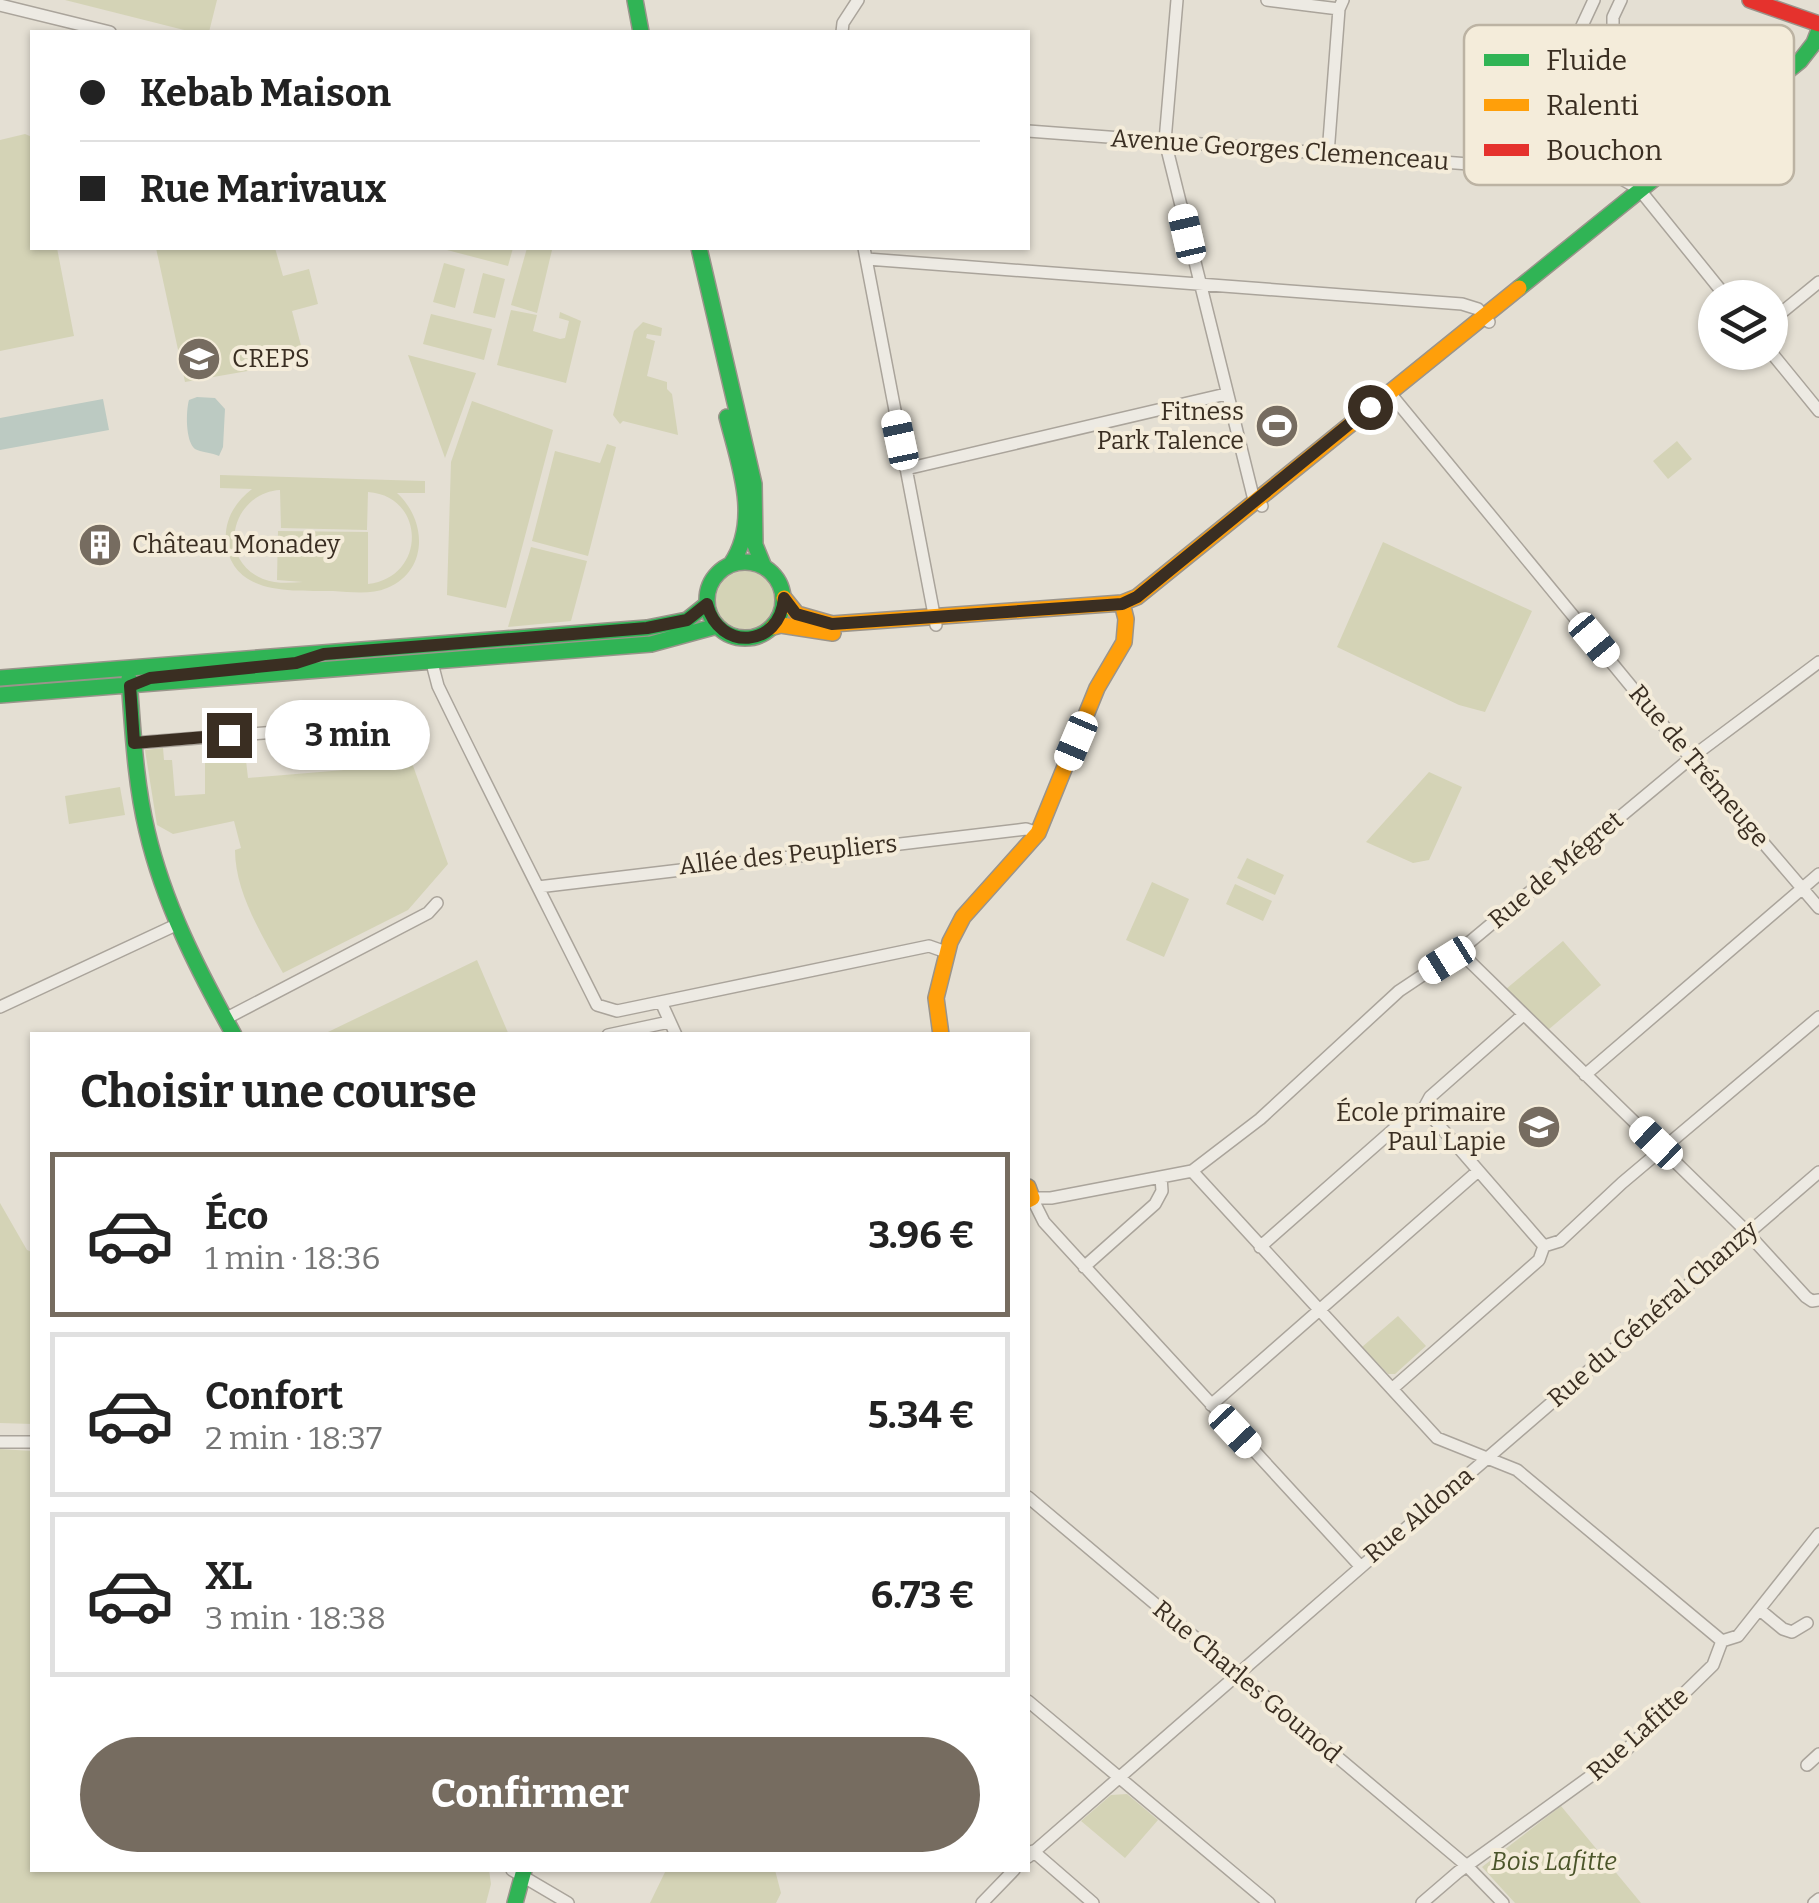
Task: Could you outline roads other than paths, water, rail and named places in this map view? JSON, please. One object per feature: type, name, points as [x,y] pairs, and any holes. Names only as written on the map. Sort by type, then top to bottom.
[{"type":"main road","points":[[635,0],[641,30]]},
{"type":"main road","points":[[645,0],[650,30]]},
{"type":"main road","points":[[1750,0],[1794,15],[1818,41],[1808,62],[1794,73]]},
{"type":"main road","points":[[773,627],[794,626],[831,633],[1142,603],[1259,503],[1652,185]]},
{"type":"main road","points":[[690,250],[754,484],[755,545],[764,567]]},
{"type":"main road","points":[[2,690],[104,678],[128,669],[536,638],[670,625],[694,616],[707,604],[712,581],[732,564],[743,544],[747,508],[699,250]]},
{"type":"main road","points":[[732,564],[748,562],[764,567],[777,578],[784,598],[796,614],[832,624],[936,621]]},
{"type":"main road","points":[[707,604],[717,626],[742,638],[760,636],[773,627],[784,598]]},
{"type":"main road","points":[[941,1032],[936,998],[946,952],[964,917],[1038,832],[1097,688],[1124,642],[1123,607]]},
{"type":"main road","points":[[2,690],[130,686],[651,644],[717,626]]},
{"type":"main road","points":[[432,663],[452,653],[505,647],[536,638]]},
{"type":"main road","points":[[130,686],[150,678],[296,663],[324,654]]},
{"type":"main road","points":[[128,669],[148,836],[168,901],[232,1032]]},
{"type":"main road","points":[[516,1903],[519,1872]]},
{"type":"street","points":[[842,30],[858,0]]},
{"type":"street","points":[[1178,0],[1165,142],[1226,394],[1259,503]]},
{"type":"street","points":[[1267,0],[1341,4],[1328,154]]},
{"type":"street","points":[[1582,25],[1594,0]]},
{"type":"street","points":[[1613,25],[1621,0]]},
{"type":"street","points":[[0,5],[102,30]]},
{"type":"street","name":"Avenue Georges Clemenceau","points":[[1030,131],[1464,163]]},
{"type":"street","name":"Avenue Georges Clemenceau","points":[[1631,185],[1642,193]]},
{"type":"street","points":[[1642,193],[1712,280]]},
{"type":"street","points":[[936,621],[865,253],[1200,285],[1462,304],[1478,309],[1487,318]]},
{"type":"street","points":[[1788,307],[1819,282]]},
{"type":"street","points":[[1786,370],[1819,411]]},
{"type":"street","points":[[906,468],[1226,394]]},
{"type":"street","name":"Rue de Trémeuge","points":[[1392,395],[1819,908]]},
{"type":"street","name":"Rue de Mégret","points":[[1030,1195],[1051,1198],[1192,1170],[1260,1119],[1400,991],[1459,951],[1692,758],[1819,662]]},
{"type":"street","points":[[432,663],[438,686],[597,1004],[617,1010],[928,946],[946,952]]},
{"type":"street","points":[[134,743],[354,726]]},
{"type":"street","name":"Allée des Peupliers","points":[[538,887],[1026,828],[1038,832]]},
{"type":"street","points":[[1585,1074],[1819,874]]},
{"type":"street","points":[[225,1019],[428,913],[437,903]]},
{"type":"street","points":[[0,1007],[178,924]]},
{"type":"street","points":[[1459,951],[1748,1233],[1806,1297],[1819,1300]]},
{"type":"street","points":[[661,1002],[674,1032]]},
{"type":"street","points":[[1260,1247],[1411,1114],[1424,1108],[1430,1097],[1523,1014]]},
{"type":"street","points":[[1544,1246],[1560,1242],[1622,1182],[1819,1017]]},
{"type":"street","points":[[618,1032],[669,1022]]},
{"type":"street","points":[[1424,1108],[1544,1246]]},
{"type":"street","points":[[1192,1170],[1438,1438],[1488,1457]]},
{"type":"street","points":[[1211,1405],[1478,1170]]},
{"type":"street","name":"Rue du Général Chanzy","points":[[1488,1457],[1819,1172]]},
{"type":"street","points":[[1084,1267],[1156,1204],[1162,1191],[1160,1176]]},
{"type":"street","name":"Rue Aldona","points":[[1030,1197],[1044,1222],[1084,1267],[1361,1567],[1488,1457],[1524,1476],[1722,1641]]},
{"type":"street","points":[[1392,1390],[1539,1260],[1544,1246]]},
{"type":"street","points":[[0,1442],[30,1442]]},
{"type":"street","name":"Rue Charles Gounod","points":[[1030,1499],[1466,1866],[1502,1903]]},
{"type":"street","name":"Rue Lafitte","points":[[1422,1903],[1466,1866],[1624,1752],[1713,1665],[1722,1641],[1738,1636],[1819,1534]]},
{"type":"street","points":[[1093,1903],[1030,1854],[1361,1567]]},
{"type":"street","points":[[1760,1610],[1792,1632],[1807,1623]]},
{"type":"street","points":[[1030,1703],[1269,1903]]},
{"type":"street","points":[[1807,1765],[1819,1754]]},
{"type":"street","points":[[519,1872],[568,1903]]},
{"type":"street","points":[[982,1903],[1012,1872]]},
{"type":"place","name":"CREPS","points":[[199,359]]},
{"type":"place","name":"Fitness Park Talence","points":[[1277,426]]},
{"type":"place","name":"Château Monadey","points":[[100,545]]},
{"type":"place","name":"École primaire Paul Lapie","points":[[1539,1127]]},
{"type":"park label","name":"Bois Lafitte","points":[[1554,1862]]}]
